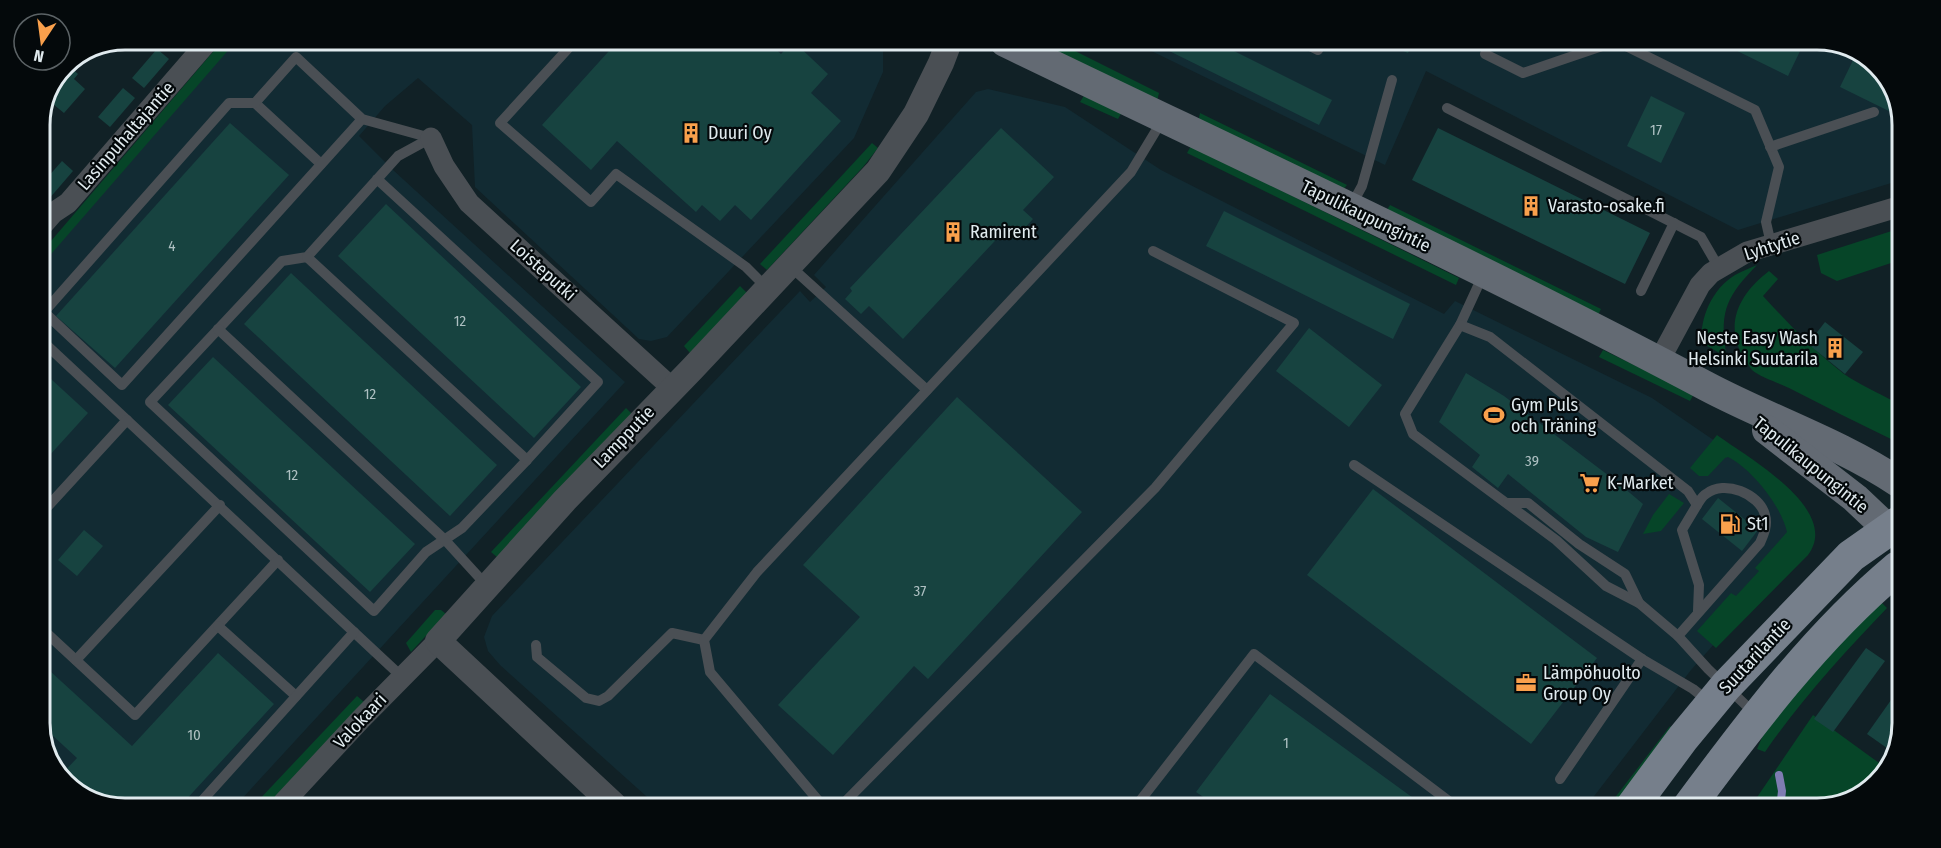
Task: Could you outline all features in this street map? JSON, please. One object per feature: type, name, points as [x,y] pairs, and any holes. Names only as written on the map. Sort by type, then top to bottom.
[{"type":"main road","name":"Tapulikaupungintie","points":[[1022,50],[1484,273],[1725,396],[1867,463],[1892,478]]},
{"type":"main road","name":"Tapulikaupungintie","points":[[1725,396],[1892,526]]},
{"type":"main road","name":"Suutarilantie","points":[[1639,798],[1718,695],[1851,556],[1892,531]]},
{"type":"main road","points":[[1695,798],[1757,716],[1824,638],[1892,573]]},
{"type":"street","name":"Lasinpuhaltajantie","points":[[50,216],[68,203],[200,50]]},
{"type":"street","name":"Lampputie","points":[[438,641],[565,500],[878,171],[916,114],[946,50]]},
{"type":"street","name":"Loisteputki","points":[[431,138],[444,166],[469,203],[672,388]]},
{"type":"street","name":"Lyhtytie","points":[[1659,361],[1700,285],[1711,273],[1747,252],[1891,209]]},
{"type":"street","name":"Valokaari","points":[[288,798],[438,641]]},
{"type":"street","points":[[438,641],[606,798]]},
{"type":"lane","points":[[567,50],[500,123],[591,202],[616,174],[746,267],[768,289]]},
{"type":"lane","points":[[1485,54],[1523,72],[1592,50]]},
{"type":"lane","points":[[1634,50],[1755,110],[1779,167],[1766,222],[1771,244]]},
{"type":"lane","points":[[255,103],[296,57],[362,119],[431,138]]},
{"type":"lane","points":[[1350,208],[1362,186],[1392,80]]},
{"type":"lane","points":[[50,305],[229,103],[255,103],[321,164]]},
{"type":"lane","points":[[1447,108],[1701,237],[1719,268]]},
{"type":"lane","points":[[1770,147],[1874,112]]},
{"type":"lane","points":[[816,798],[710,672],[704,640],[758,572],[1131,172],[1163,118]]},
{"type":"lane","points":[[50,318],[122,385],[362,119]]},
{"type":"lane","points":[[377,179],[598,382],[462,528],[426,552],[374,611],[150,402],[282,261],[307,257],[377,179],[398,156],[431,138]]},
{"type":"lane","points":[[1641,291],[1674,223]]},
{"type":"lane","points":[[849,798],[1155,488],[1294,323],[1154,251]]},
{"type":"lane","points":[[307,257],[527,460]]},
{"type":"lane","points":[[790,266],[927,390]]},
{"type":"lane","points":[[1484,273],[1461,325],[1405,414],[1413,434],[1556,540],[1606,586],[1639,603],[1678,636],[1718,695]]},
{"type":"lane","points":[[1461,325],[1490,337],[1688,491],[1697,505]]},
{"type":"lane","points":[[218,329],[445,540],[488,586]]},
{"type":"lane","points":[[50,348],[402,677]]},
{"type":"lane","points":[[50,504],[127,420]]},
{"type":"lane","points":[[1354,465],[1641,659],[1682,682],[1718,695],[1757,716]]},
{"type":"lane","points":[[1678,636],[1760,543],[1766,531],[1765,514],[1756,502],[1740,490],[1720,488],[1706,494],[1682,530],[1699,585],[1698,611]]},
{"type":"lane","points":[[1507,503],[1528,503],[1579,544],[1625,574],[1639,603]]},
{"type":"lane","points":[[76,660],[220,505]]},
{"type":"lane","points":[[1556,540],[1579,544]]},
{"type":"lane","points":[[50,636],[135,715],[278,560]]},
{"type":"lane","points":[[218,626],[296,696]]},
{"type":"lane","points":[[204,798],[354,632]]},
{"type":"lane","points":[[536,645],[537,657],[586,698],[599,701],[608,696],[672,633],[704,640]]},
{"type":"lane","points":[[1143,798],[1254,654],[1445,798]]},
{"type":"lane","points":[[1560,779],[1641,659]]},
{"type":"shaded area","points":[[226,50],[883,50],[883,72],[854,138],[667,337],[651,341],[639,339],[475,187],[472,125],[418,78],[385,106],[359,136],[393,170],[625,382],[243,798],[110,797],[96,793],[71,777],[55,752],[50,728],[50,253]]},
{"type":"shaded area","points":[[1149,50],[1831,51],[1845,55],[1870,71],[1888,100],[1891,120],[1891,183],[1738,230],[1426,71],[1385,165]]},
{"type":"shaded area","points":[[988,89],[1065,107],[1161,170],[1444,314],[1455,301],[1652,398],[1734,454],[1796,518],[1773,578],[1691,670],[1593,798],[648,798],[500,665],[488,651],[484,637],[492,616],[800,291],[810,302],[826,287],[814,275],[976,92]]},
{"type":"green space","points":[[215,50],[228,50],[50,255],[50,242]]},
{"type":"green space","points":[[1054,50],[1073,50],[1159,93],[1157,101]]},
{"type":"green space","points":[[1085,94],[1122,112],[1118,119],[1080,102]]},
{"type":"green space","points":[[1200,113],[1347,185],[1342,191],[1198,122]]},
{"type":"green space","points":[[872,143],[878,148],[863,167],[767,270],[760,264]]},
{"type":"green space","points":[[1191,146],[1459,278],[1456,285],[1187,153]]},
{"type":"green space","points":[[1390,205],[1601,309],[1597,317],[1385,213]]},
{"type":"green space","points":[[1891,231],[1891,263],[1837,281],[1821,273],[1817,255]]},
{"type":"green space","points":[[1757,265],[1739,285],[1728,304],[1724,325],[1726,352],[1723,355],[1702,343],[1705,314],[1714,296],[1727,281]]},
{"type":"green space","points":[[1769,271],[1778,279],[1763,296],[1802,337],[1844,374],[1891,400],[1892,439],[1751,369],[1738,345],[1735,321],[1743,299]]},
{"type":"green space","points":[[740,286],[747,293],[690,353],[684,346]]},
{"type":"green space","points":[[1603,350],[1694,394],[1690,401],[1599,357]]},
{"type":"green space","points":[[626,408],[633,415],[498,558],[491,552]]},
{"type":"green space","points":[[1717,435],[1787,486],[1802,503],[1812,520],[1815,538],[1808,555],[1716,648],[1697,631],[1731,593],[1736,596],[1759,571],[1755,568],[1787,532],[1772,500],[1737,462],[1728,457],[1725,458],[1708,476],[1699,476],[1690,468]]},
{"type":"green space","points":[[1669,494],[1684,503],[1661,531],[1643,534],[1653,515]]},
{"type":"green space","points":[[1880,601],[1887,608],[1823,678],[1765,752],[1757,749],[1764,733],[1815,668]]},
{"type":"green space","points":[[435,610],[441,610],[446,614],[411,652],[406,643]]},
{"type":"green space","points":[[357,696],[364,702],[274,798],[261,798]]},
{"type":"green space","points":[[1813,715],[1880,763],[1866,780],[1841,795],[1826,798],[1756,798]]},
{"type":"green space","points":[[1670,726],[1674,730],[1624,798],[1615,798]]},
{"type":"building","points":[[156,50],[169,59],[144,88],[132,78]]},
{"type":"building","name":"Duuri Oy","points":[[610,50],[777,50],[781,54],[785,50],[803,50],[828,74],[811,93],[841,121],[751,220],[735,205],[720,221],[702,205],[696,212],[617,141],[591,170],[542,125]]},
{"type":"building","points":[[1167,50],[1232,50],[1332,100],[1319,125]]},
{"type":"building","points":[[1735,50],[1801,50],[1788,76]]},
{"type":"building","points":[[1853,60],[1870,71],[1876,79],[1888,100],[1890,112],[1840,87]]},
{"type":"building","points":[[73,69],[78,74],[74,79],[85,89],[64,113],[53,104],[62,83]]},
{"type":"building","points":[[123,88],[135,98],[110,127],[98,117]]},
{"type":"building","points":[[1651,96],[1685,113],[1661,163],[1627,146]]},
{"type":"building","points":[[230,123],[289,175],[115,368],[56,316]]},
{"type":"building","name":"Ramirent","points":[[1001,128],[1054,177],[1023,210],[1033,219],[1017,237],[1007,228],[903,339],[869,306],[861,314],[845,299],[852,291],[850,288]]},
{"type":"building","name":"Varasto-osake.fi","points":[[1438,128],[1650,233],[1625,284],[1412,180]]},
{"type":"building","points":[[62,161],[73,171],[50,198],[50,175]]},
{"type":"building","points":[[386,204],[581,387],[534,438],[338,256]]},
{"type":"building","points":[[1224,211],[1410,304],[1393,339],[1206,246]]},
{"type":"building","points":[[291,273],[497,465],[450,516],[244,324]]},
{"type":"building","name":"Neste Easy Wash Helsinki Suutarila","points":[[1825,322],[1863,352],[1845,374],[1808,344]]},
{"type":"building","points":[[1309,328],[1382,385],[1349,427],[1276,371]]},
{"type":"building","points":[[213,357],[415,544],[370,592],[168,405]]},
{"type":"building","points":[[1466,373],[1504,396],[1643,504],[1618,552],[1586,537],[1508,474],[1498,488],[1472,467],[1480,455],[1439,422]]},
{"type":"building","points":[[50,378],[88,413],[50,455]]},
{"type":"building","points":[[957,397],[1082,512],[928,679],[914,666],[833,755],[778,705],[860,617],[803,565]]},
{"type":"building","points":[[1373,489],[1597,658],[1531,744],[1307,575]]},
{"type":"building","name":"St1","points":[[1718,498],[1758,530],[1742,551],[1702,519]]},
{"type":"building","points":[[84,530],[103,546],[77,576],[58,560]]},
{"type":"building","points":[[1866,648],[1885,661],[1833,732],[1814,719]]},
{"type":"building","points":[[218,653],[274,704],[188,798],[110,797],[87,788],[71,777],[66,770],[77,758],[51,734],[50,671],[132,746]]},
{"type":"building","points":[[1270,694],[1413,798],[1205,798],[1196,792]]},
{"type":"building","points":[[1892,699],[1892,724],[1887,748],[1867,734]]},
{"type":"waterway","points":[[1779,775],[1781,798]]},
{"type":"place","name":"Duuri Oy","points":[[691,133]]},
{"type":"place","name":"Varasto-osake.fi","points":[[1531,206]]},
{"type":"place","name":"Ramirent","points":[[953,232]]},
{"type":"place","name":"Neste Easy Wash Helsinki Suutarila","points":[[1835,348]]},
{"type":"place","name":"Gym Puls och Träning","points":[[1494,415]]},
{"type":"place","name":"K-Market","points":[[1590,483]]},
{"type":"place","name":"St1","points":[[1730,524]]},
{"type":"place","name":"Lämpöhuolto Group Oy","points":[[1526,683]]}]
